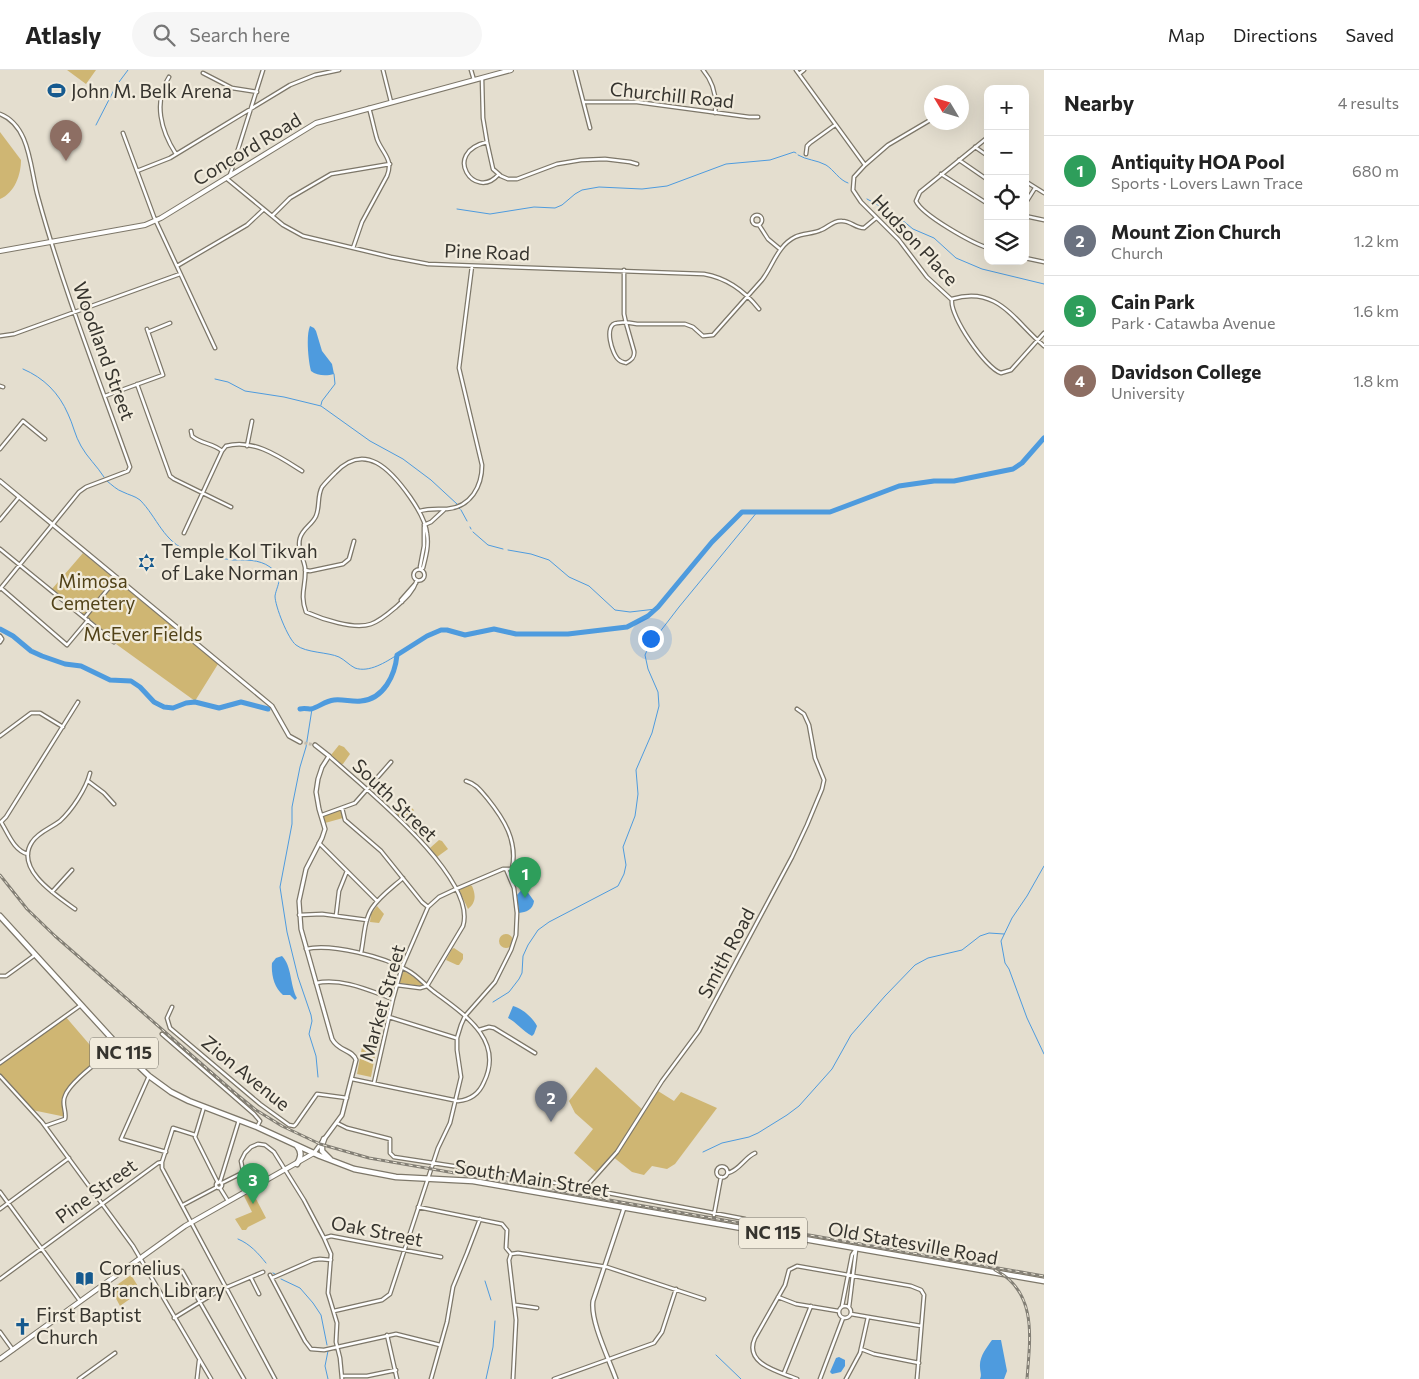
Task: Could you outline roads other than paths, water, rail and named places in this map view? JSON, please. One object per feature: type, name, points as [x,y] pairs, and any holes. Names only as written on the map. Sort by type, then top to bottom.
[{"type":"main road","name":"Concord Road","points":[[0,251],[139,227],[155,221],[316,123],[511,70]]},
{"type":"main road","name":"NC 115","points":[[0,916],[118,1046],[149,1076],[176,1094],[314,1153]]},
{"type":"main road","points":[[324,1139],[322,1151],[335,1162]]},
{"type":"main road","points":[[296,1145],[301,1152],[297,1164]]},
{"type":"main road","points":[[0,1359],[192,1222],[314,1153]]},
{"type":"main road","name":"South Main Street","points":[[314,1153],[373,1174],[473,1181],[689,1218]]},
{"type":"main road","name":"Old Statesville Road","points":[[689,1218],[1044,1281]]},
{"type":"street","points":[[228,176],[263,70]]},
{"type":"street","points":[[137,171],[166,160],[294,83],[315,75],[339,70]]},
{"type":"street","points":[[383,70],[391,102]]},
{"type":"street","points":[[471,70],[474,80]]},
{"type":"street","points":[[575,70],[590,128]]},
{"type":"street","points":[[703,70],[714,89],[715,113]]},
{"type":"street","points":[[796,70],[865,165]]},
{"type":"street","points":[[799,74],[804,70]]},
{"type":"street","points":[[202,73],[232,88],[257,92]]},
{"type":"street","points":[[169,76],[164,83],[160,114],[164,130],[176,154]]},
{"type":"street","points":[[482,78],[483,118],[492,166],[498,175],[506,179],[514,179],[556,164],[585,159],[619,160],[637,164]]},
{"type":"street","name":"Churchill Road","points":[[584,102],[638,102],[758,117]]},
{"type":"street","points":[[353,248],[363,221],[387,176],[390,164],[388,156],[378,140],[370,108]]},
{"type":"street","name":"Woodland Street","points":[[0,114],[14,123],[25,144],[50,243],[130,466],[130,469],[82,490],[53,525]]},
{"type":"street","name":"Hudson Place","points":[[924,124],[891,143],[865,165],[854,177],[853,190],[858,198],[898,240],[927,277],[952,300],[952,310],[958,321],[977,350],[997,372],[1011,370],[1044,333]]},
{"type":"street","points":[[806,154],[807,146],[810,143],[835,125]]},
{"type":"street","points":[[123,133],[155,221],[215,348]]},
{"type":"street","points":[[984,140],[918,194],[916,201],[918,206],[930,216],[966,238],[984,246]]},
{"type":"street","points":[[487,142],[476,145],[467,152],[464,160],[465,172],[474,180],[480,182],[492,181],[498,175]]},
{"type":"street","points":[[975,147],[984,153]]},
{"type":"street","points":[[958,160],[984,177]]},
{"type":"street","points":[[272,216],[290,198],[331,174],[390,164]]},
{"type":"street","points":[[941,174],[984,201]]},
{"type":"street","name":"Pine Road","points":[[228,176],[263,210],[291,230],[303,236],[423,263],[710,275],[732,283],[748,296],[759,309]]},
{"type":"street","points":[[1029,184],[1044,193]]},
{"type":"street","points":[[1029,198],[1035,188]]},
{"type":"street","points":[[177,266],[247,224],[263,210]]},
{"type":"street","points":[[759,225],[762,222],[762,217],[755,215],[752,222],[759,225],[768,239],[780,249]]},
{"type":"street","points":[[1029,217],[1044,220]]},
{"type":"street","points":[[624,270],[623,309],[626,323],[634,354],[630,361],[624,362],[617,358],[609,331],[613,324],[626,323],[688,325],[703,336],[715,334],[768,272],[780,249],[794,238],[805,233],[820,231],[836,221],[848,222],[857,227],[864,228],[876,218]]},
{"type":"street","points":[[1029,259],[1044,262]]},
{"type":"street","points":[[420,511],[446,509],[460,505],[472,496],[480,485],[482,473],[478,445],[458,368],[472,266]]},
{"type":"street","points":[[0,336],[13,334],[180,274]]},
{"type":"street","points":[[952,300],[960,297],[976,296],[1001,304],[1044,346]]},
{"type":"street","points":[[105,396],[163,374],[148,330],[170,323]]},
{"type":"street","points":[[137,384],[170,476],[231,506]]},
{"type":"street","points":[[0,449],[23,421],[45,438]]},
{"type":"street","points":[[247,446],[252,421]]},
{"type":"street","points":[[191,431],[192,436],[197,440],[216,446],[222,451]]},
{"type":"street","points":[[184,533],[222,451],[228,445],[247,446],[268,451],[302,471]]},
{"type":"street","points":[[357,458],[366,459],[390,472],[402,485],[420,511],[424,526],[423,553],[420,567],[424,577],[401,600],[402,602],[382,618],[364,626],[348,625],[306,612],[302,602],[305,570],[300,550],[300,537],[316,516],[322,488],[337,470],[349,461],[357,458]]},
{"type":"street","points":[[0,481],[272,706],[289,736],[300,742]]},
{"type":"street","points":[[0,520],[19,497]]},
{"type":"street","points":[[424,526],[446,509]]},
{"type":"street","points":[[53,525],[0,588],[67,646],[88,620]]},
{"type":"street","points":[[305,570],[343,564],[349,559],[354,541]]},
{"type":"street","points":[[0,549],[114,642]]},
{"type":"street","points":[[417,582],[413,574],[417,569],[421,569]]},
{"type":"street","points":[[85,617],[117,578]]},
{"type":"street","points":[[28,854],[18,848],[0,821],[6,817],[78,702]]},
{"type":"street","name":"Smith Road","points":[[584,1189],[617,1152],[662,1082],[699,1031],[792,857],[807,825],[822,790],[824,780],[815,758],[809,725],[804,714],[796,709]]},
{"type":"street","points":[[0,736],[31,713],[40,713],[63,727]]},
{"type":"street","name":"South Street","points":[[314,745],[329,756],[405,824],[422,842],[456,889],[466,918],[427,986]]},
{"type":"street","points":[[314,1153],[343,1112],[356,1057],[352,1053],[339,1048],[332,1039],[306,949],[299,915],[299,901],[306,869],[325,829],[316,792],[322,767],[329,756]]},
{"type":"street","points":[[322,815],[355,803],[391,762]]},
{"type":"street","points":[[75,909],[52,892],[34,873],[28,860],[28,854],[32,841],[63,818],[88,781],[90,773]]},
{"type":"street","points":[[88,781],[104,793],[114,804]]},
{"type":"street","points":[[342,808],[345,820],[381,851],[428,907],[439,897],[456,889],[506,869],[512,869],[514,854],[506,823],[477,787],[466,781]]},
{"type":"street","points":[[320,843],[377,902]]},
{"type":"street","points":[[334,1312],[382,1300],[389,1296],[439,1146],[449,1126],[461,1077],[457,1050],[460,1025],[465,1016],[495,982],[516,936],[517,913],[514,888],[506,869]]},
{"type":"street","points":[[52,892],[72,870]]},
{"type":"street","points":[[336,916],[339,891],[347,871]]},
{"type":"street","points":[[361,953],[367,920],[371,910],[403,878]]},
{"type":"street","name":"Market Street","points":[[374,1083],[402,967],[428,907]]},
{"type":"street","points":[[299,915],[322,914],[367,920]]},
{"type":"street","points":[[306,949],[321,948],[361,953],[402,967],[425,982],[427,986],[480,1030],[488,1054],[488,1070],[484,1082],[469,1100],[454,1100],[352,1079]]},
{"type":"street","points":[[0,976],[6,976],[35,955]]},
{"type":"street","points":[[316,982],[328,980],[344,982],[393,999]]},
{"type":"street","points":[[397,984],[420,988],[427,986]]},
{"type":"street","points":[[0,1063],[81,1005]]},
{"type":"street","name":"Zion Avenue","points":[[172,1007],[167,1018],[170,1028],[264,1108],[289,1125],[294,1126],[296,1124],[317,1094],[347,1098]]},
{"type":"street","points":[[389,1017],[457,1038]]},
{"type":"street","points":[[480,1030],[489,1027],[494,1028],[535,1053]]},
{"type":"street","points":[[162,1034],[254,1114],[260,1121],[257,1127]]},
{"type":"street","points":[[45,1126],[64,1120],[66,1115],[64,1099],[67,1091],[76,1080],[118,1046]]},
{"type":"street","points":[[0,1076],[45,1126],[133,1246],[211,1379]]},
{"type":"street","points":[[149,1076],[121,1139],[166,1152]]},
{"type":"street","points":[[183,1205],[222,1186],[195,1139],[204,1107]]},
{"type":"street","points":[[228,1201],[219,1188],[239,1120]]},
{"type":"street","points":[[336,1123],[347,1128],[390,1139],[390,1153],[394,1157],[524,1177],[745,1219]]},
{"type":"street","name":"Pine Street","points":[[0,1278],[102,1203],[162,1162],[173,1128],[195,1135]]},
{"type":"street","name":"Oak Street","points":[[244,1172],[241,1164],[243,1156],[251,1147],[258,1144],[266,1145],[272,1150],[304,1200],[324,1238],[331,1236],[441,1257]]},
{"type":"street","points":[[721,1177],[725,1176],[728,1172],[736,1170],[746,1159],[755,1153]]},
{"type":"street","points":[[0,1209],[69,1158]]},
{"type":"street","points":[[162,1162],[162,1168],[275,1379]]},
{"type":"street","points":[[714,1214],[721,1177],[717,1172],[719,1167],[725,1167],[728,1172]]},
{"type":"street","points":[[220,1183],[244,1172],[252,1188]]},
{"type":"street","points":[[0,1192],[80,1301]]},
{"type":"street","points":[[418,1207],[501,1223],[505,1225],[508,1233],[506,1248],[512,1254]]},
{"type":"street","points":[[616,1379],[596,1326],[592,1309],[624,1208]]},
{"type":"street","points":[[431,1379],[448,1319],[453,1287],[480,1219]]},
{"type":"street","points":[[324,1238],[332,1260],[328,1293],[338,1328],[337,1347],[342,1378],[367,1376],[396,1370]]},
{"type":"street","points":[[838,1311],[842,1306],[851,1275],[856,1249]]},
{"type":"street","points":[[512,1254],[518,1253],[605,1266],[704,1300]]},
{"type":"street","points":[[512,1254],[509,1260],[516,1305],[513,1379]]},
{"type":"street","points":[[332,1260],[313,1260],[271,1277],[308,1346],[314,1350],[320,1350],[399,1334],[440,1345]]},
{"type":"street","points":[[797,1379],[759,1362],[753,1355],[752,1347],[755,1338],[785,1285],[789,1270],[795,1266],[911,1286],[921,1290],[924,1296],[917,1379]]},
{"type":"street","points":[[182,1271],[244,1379]]},
{"type":"street","points":[[174,1318],[226,1287],[263,1272]]},
{"type":"street","points":[[851,1275],[849,1307],[851,1314]]},
{"type":"street","points":[[251,1278],[259,1294]]},
{"type":"street","points":[[554,1379],[650,1345],[659,1338],[676,1290]]},
{"type":"street","points":[[778,1297],[786,1301],[838,1311]]},
{"type":"street","points":[[516,1305],[537,1308]]},
{"type":"street","points":[[784,1373],[810,1306]]},
{"type":"street","points":[[842,1306],[849,1307]]},
{"type":"street","points":[[838,1311],[839,1315],[843,1318]]},
{"type":"street","points":[[851,1314],[921,1326]]},
{"type":"street","points":[[843,1318],[848,1318],[851,1314]]},
{"type":"street","points":[[846,1379],[861,1349],[868,1317]]},
{"type":"street","points":[[820,1379],[843,1318]]},
{"type":"street","points":[[0,1332],[13,1350]]},
{"type":"street","points":[[387,1335],[397,1379]]},
{"type":"street","points":[[861,1349],[874,1354],[919,1363]]},
{"type":"street","points":[[79,1379],[115,1353]]},
{"type":"street","points":[[197,1379],[199,1359]]},
{"type":"water","points":[[310,326],[316,331],[322,351],[332,364],[334,374],[322,375],[311,371],[308,348]]},
{"type":"water","points":[[524,887],[534,901],[531,908],[519,913],[517,895]]},
{"type":"water","points":[[282,956],[288,965],[297,998],[295,1000],[290,995],[283,995],[277,989],[274,980],[272,963],[276,958]]},
{"type":"water","points":[[513,1006],[523,1011],[537,1026],[532,1036],[508,1018]]},
{"type":"water","points":[[992,1340],[1001,1340],[1007,1371],[1004,1379],[980,1379],[981,1360]]},
{"type":"water","points":[[839,1357],[845,1360],[845,1366],[841,1372],[832,1374],[830,1372],[836,1358]]},
{"type":"waterway","points":[[96,125],[116,86],[128,70]]},
{"type":"waterway","points":[[457,209],[490,214],[534,207],[555,208],[582,190],[599,187],[642,189],[667,186],[726,164],[770,160],[796,153]]},
{"type":"waterway","points":[[798,155],[826,165],[848,183]]},
{"type":"waterway","points":[[867,199],[896,215],[913,229],[934,238],[956,258],[982,269],[1044,284]]},
{"type":"waterway","points":[[23,369],[38,377],[60,399],[81,446],[104,477]]},
{"type":"waterway","points":[[321,405],[335,384],[334,374]]},
{"type":"waterway","points":[[215,379],[228,382],[245,391],[284,397],[321,406],[370,441],[403,459],[431,480],[457,504]]},
{"type":"waterway","points":[[300,709],[311,709],[334,700],[361,701],[376,696],[391,678],[397,655],[427,636],[441,630],[465,635],[494,629],[516,634],[568,634],[627,627],[648,616],[658,607],[712,542],[742,512],[830,512],[899,486],[934,481],[954,481],[1013,469],[1022,463],[1044,438]]},
{"type":"waterway","points":[[107,481],[119,490],[140,500],[167,536],[180,547],[211,557],[257,561],[266,564],[275,571],[279,578],[275,596],[280,614],[289,636],[300,648],[339,657],[353,667],[360,669],[372,668],[397,655]]},
{"type":"waterway","points":[[461,510],[467,521]]},
{"type":"waterway","points":[[493,1002],[509,992],[519,979],[522,973],[523,956],[538,930],[549,922],[618,886],[626,865],[623,847],[635,816],[638,794],[636,770],[652,733],[659,706],[658,692],[648,669],[645,655],[649,646],[679,607],[758,511]]},
{"type":"waterway","points":[[473,532],[488,545],[503,549]]},
{"type":"waterway","points":[[508,550],[531,554],[549,560],[569,577],[589,586],[615,610],[630,612],[656,609]]},
{"type":"waterway","points":[[0,629],[13,636],[31,651],[42,656],[65,664],[81,666],[110,680],[131,681],[140,687],[154,702],[164,707],[173,708],[195,702],[219,708],[241,702],[268,709]]},
{"type":"waterway","points":[[312,709],[306,747],[292,807],[292,824],[280,887],[287,932],[298,977],[311,1015],[312,1021],[309,1034],[316,1056],[318,1077]]},
{"type":"waterway","points":[[1044,866],[1012,918],[1001,941],[1005,963],[1044,1054]]},
{"type":"waterway","points":[[703,1152],[722,1143],[758,1133],[799,1106],[832,1069],[851,1035],[915,965],[928,958],[962,950],[980,936],[989,933],[1004,934]]},
{"type":"waterway","points":[[238,1239],[246,1243],[266,1263]]},
{"type":"waterway","points":[[281,1279],[300,1288],[313,1303],[321,1315],[327,1345]]},
{"type":"waterway","points":[[485,1281],[491,1300]]},
{"type":"waterway","points":[[486,1379],[493,1347],[495,1321]]},
{"type":"waterway","points":[[328,1351],[325,1366],[328,1379]]},
{"type":"waterway","points":[[716,1355],[741,1379]]},
{"type":"tunnel","points":[[300,742],[315,745]]},
{"type":"railway","points":[[0,875],[27,909],[55,936],[235,1093],[256,1110],[282,1126],[320,1144],[369,1158],[1044,1276]]},
{"type":"railway","points":[[995,1270],[1009,1279],[1019,1291],[1025,1304],[1030,1333],[1027,1379]]},
{"type":"place","name":"John M. Belk Arena","points":[[57,91]]},
{"type":"place","name":"Davidson College","points":[[66,161]]},
{"type":"place","name":"Temple Kol Tikvah of Lake Norman","points":[[147,562]]},
{"type":"place","name":"Antiquity HOA Pool","points":[[525,898]]},
{"type":"place","name":"Mount Zion Church","points":[[551,1122]]},
{"type":"place","name":"Cain Park","points":[[253,1204]]},
{"type":"place","name":"Cornelius Branch Library","points":[[85,1279]]},
{"type":"place","name":"First Baptist Church","points":[[22,1326]]},
{"type":"park label","name":"Mimosa Cemetery","points":[[93,592]]},
{"type":"park label","name":"McEver Fields","points":[[143,634]]}]
